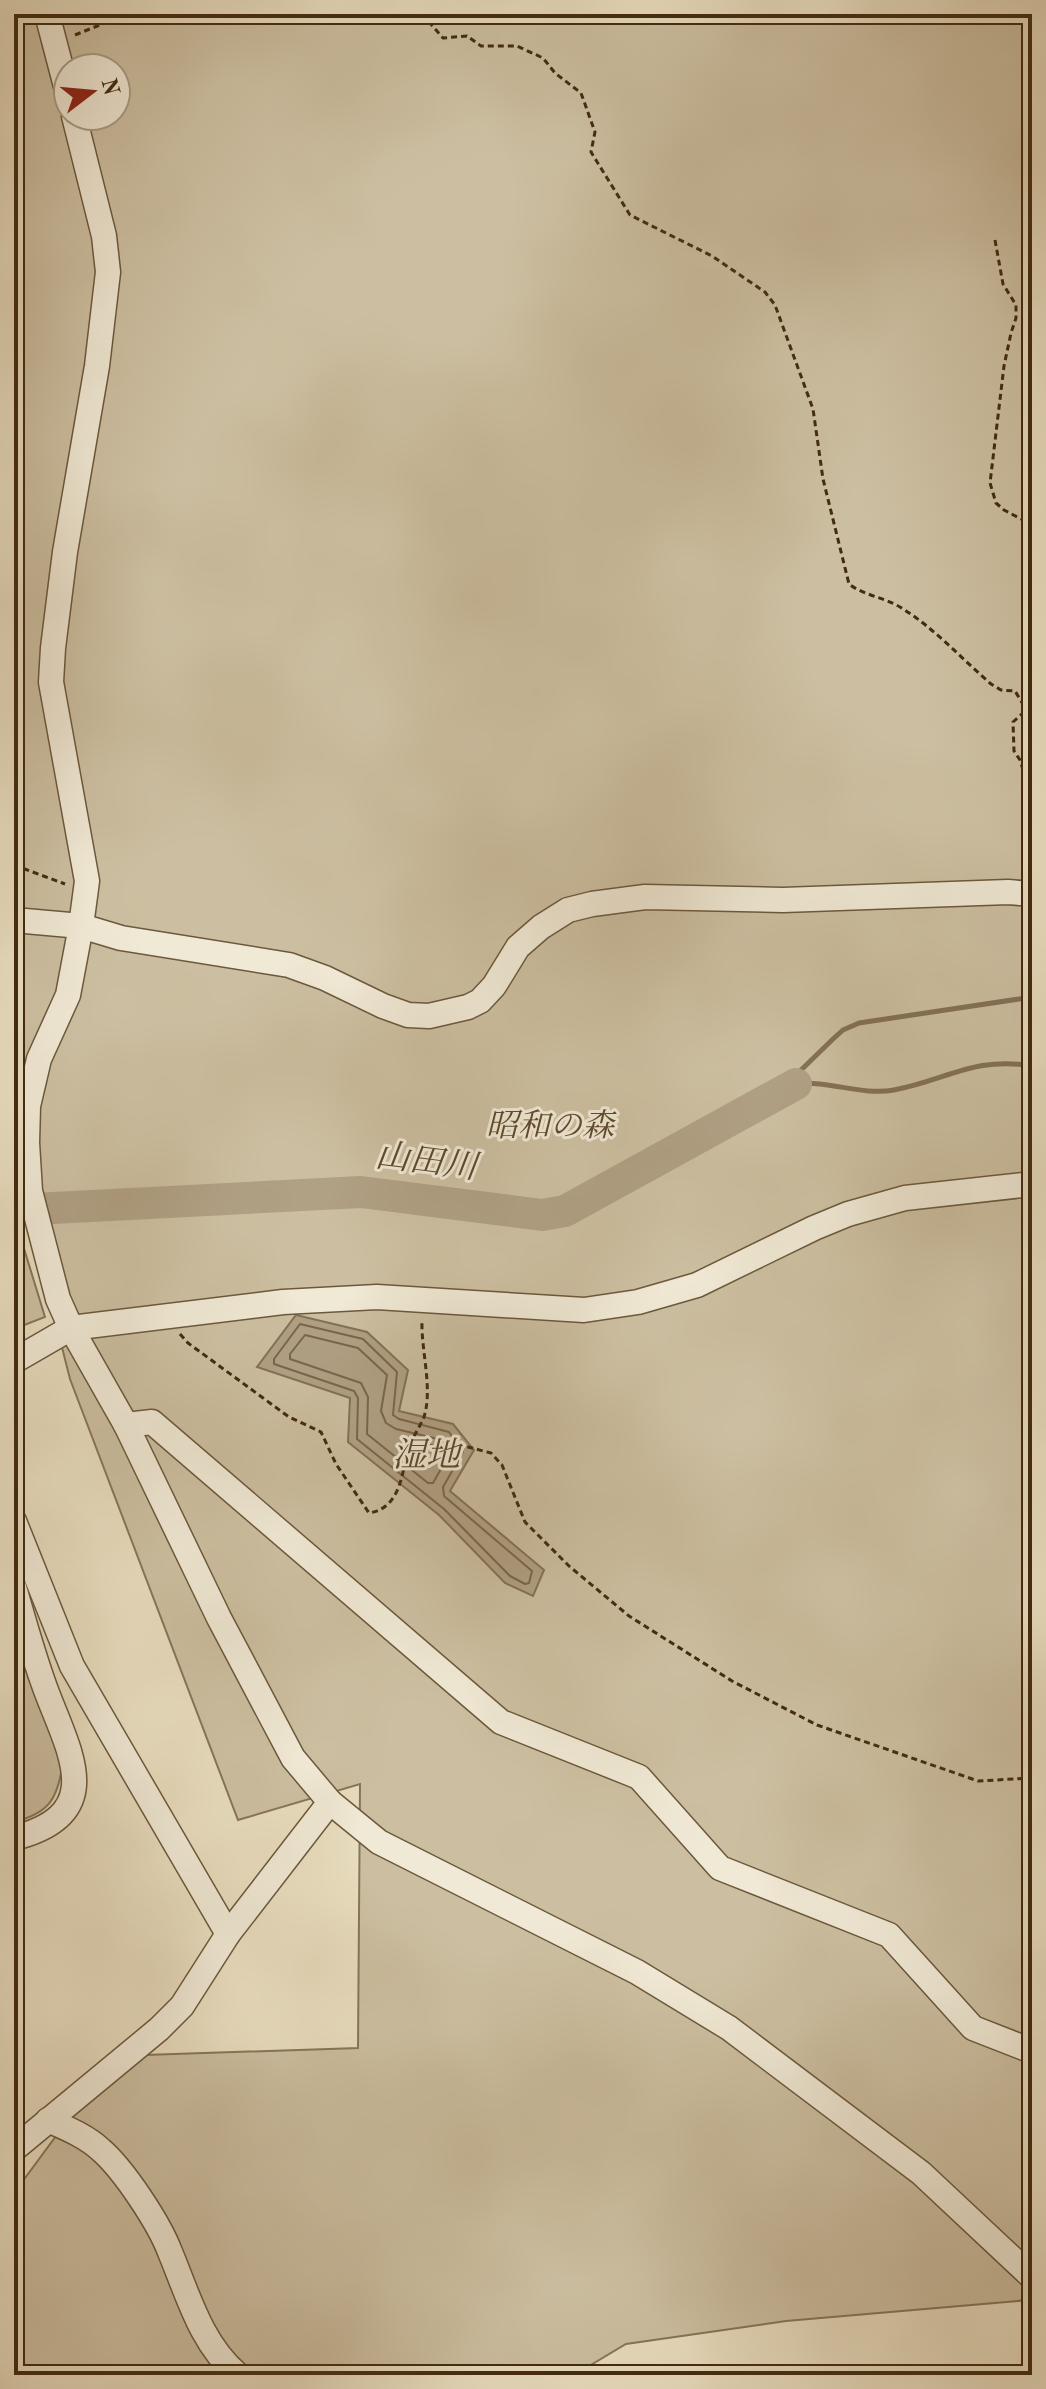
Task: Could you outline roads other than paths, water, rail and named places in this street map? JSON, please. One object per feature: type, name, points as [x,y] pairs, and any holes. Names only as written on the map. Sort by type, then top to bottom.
[{"type":"street","points":[[47,14],[57,52]]},
{"type":"street","points":[[78,132],[104,236],[108,272],[97,366],[65,552],[52,671],[56,715],[87,881],[68,995],[39,1059],[28,1106],[27,1143],[30,1191],[58,1299],[126,1425],[219,1618],[293,1758],[330,1802],[379,1842],[637,1972],[729,2028],[921,2173],[1032,2277]]},
{"type":"street","points":[[14,920],[81,926],[121,938],[289,965],[325,978],[383,1006],[408,1015],[429,1016],[480,1001],[494,986],[518,947],[541,927],[568,910],[592,904],[645,897],[783,900],[977,892],[1032,894]]},
{"type":"street","points":[[14,1361],[71,1328],[283,1302],[377,1297],[584,1310],[638,1302],[697,1285],[848,1214],[905,1198],[1032,1184]]},
{"type":"street","points":[[126,1425],[152,1422],[501,1722],[639,1777],[720,1868],[889,1935],[973,2028],[1032,2051]]},
{"type":"street","points":[[14,1521],[72,1666],[228,1934]]},
{"type":"street","points":[[14,1587],[76,1774],[71,1797],[58,1820],[39,1832],[14,1838]]},
{"type":"street","points":[[14,2149],[159,2029],[182,2006],[228,1934],[330,1802]]},
{"type":"street","points":[[48,2120],[86,2139],[116,2166],[169,2247],[203,2331],[238,2375]]},
{"type":"water","name":"湿地","points":[[296,1315],[367,1332],[408,1370],[399,1411],[453,1424],[474,1450],[450,1491],[544,1570],[533,1596],[505,1583],[439,1515],[348,1442],[350,1398],[257,1367]]},
{"type":"waterway","points":[[1032,997],[859,1023],[843,1030],[833,1039],[799,1072],[796,1084],[882,1091],[913,1086],[961,1070],[993,1064],[1032,1066]]},
{"type":"waterway","name":"山田川","points":[[14,1210],[361,1192],[542,1215],[565,1211],[796,1084]]},
{"type":"park label","name":"昭和の森","points":[[550,1128]]}]
